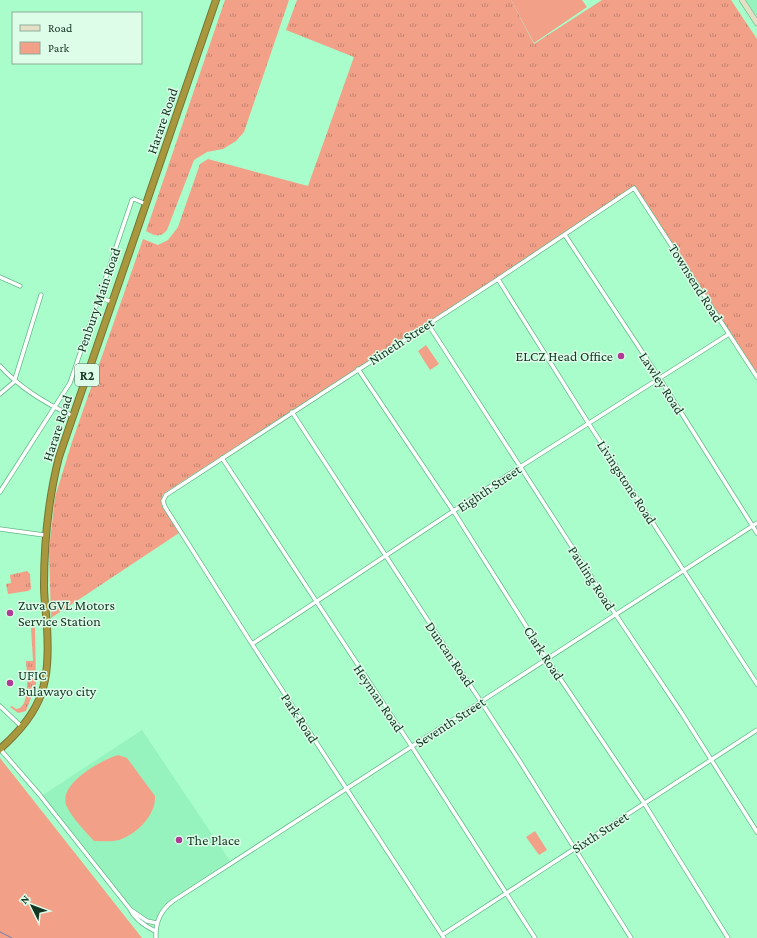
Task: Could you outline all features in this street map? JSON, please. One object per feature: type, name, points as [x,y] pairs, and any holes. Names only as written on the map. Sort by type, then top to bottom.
[{"type":"highway","name":"Harare Road","points":[[0,749],[22,728],[38,703],[47,678],[44,535],[51,487],[59,457],[216,0]]},
{"type":"main road","points":[[742,0],[757,23]]},
{"type":"street","name":"Nineth Street","points":[[166,496],[292,412],[565,235],[632,189],[636,189]]},
{"type":"street","name":"Townsend Road","points":[[636,189],[757,376]]},
{"type":"street","name":"Penbury Main Road","points":[[0,492],[70,383],[132,200],[134,199],[146,204]]},
{"type":"street","name":"Lawley Road","points":[[565,235],[660,378],[757,533]]},
{"type":"street","points":[[0,277],[20,286]]},
{"type":"street","name":"Livingstone Road","points":[[498,279],[589,424],[757,684]]},
{"type":"street","points":[[0,394],[14,382],[41,295]]},
{"type":"street","points":[[99,297],[112,302]]},
{"type":"street","name":"Pauling Road","points":[[428,324],[616,615],[681,712],[757,832]]},
{"type":"street","name":"Eighth Street","points":[[252,644],[520,467],[729,334]]},
{"type":"street","points":[[0,366],[14,382],[55,408],[73,416]]},
{"type":"street","name":"Clark Road","points":[[358,369],[454,512],[547,659],[644,803],[728,938]]},
{"type":"street","name":"Duncan Road","points":[[292,412],[384,556],[481,702],[632,938]]},
{"type":"street","name":"Heyman Road","points":[[222,458],[315,602],[412,747],[535,938]]},
{"type":"street","name":"Park Road","points":[[166,496],[163,501],[165,507],[252,644],[443,936]]},
{"type":"street","name":"Seventh Street","points":[[156,938],[156,923],[164,908],[173,901],[757,523]]},
{"type":"street","points":[[0,529],[44,535]]},
{"type":"street","points":[[0,706],[22,728]]},
{"type":"street","name":"Sixth Street","points":[[443,936],[506,893],[757,730]]},
{"type":"street","points":[[0,749],[39,794],[140,922],[155,930]]},
{"type":"street","points":[[130,909],[147,922],[156,923]]},
{"type":"shaded area","points":[[745,0],[757,0],[757,18]]},
{"type":"shaded area","points":[[142,730],[230,861],[166,903],[155,921],[144,917],[131,907],[43,795]]},
{"type":"green space","points":[[225,0],[289,0],[244,132],[236,141],[223,149],[207,152],[194,160],[167,230],[160,235],[155,235],[146,231]]},
{"type":"green space","points":[[297,0],[511,0],[534,44],[602,0],[731,0],[757,39],[757,376],[635,186],[491,282],[163,494],[161,504],[179,533],[51,618],[49,550],[55,497],[72,442],[143,239],[158,245],[168,240],[178,227],[200,164],[208,159],[308,186],[354,57],[286,30]]},
{"type":"green space","points":[[511,0],[582,0],[587,7],[534,43]]},
{"type":"green space","points":[[426,345],[439,364],[430,370],[418,351]]},
{"type":"green space","points":[[27,571],[30,574],[31,589],[28,591],[8,594],[6,584],[11,583],[10,575]]},
{"type":"green space","points":[[35,627],[36,685],[26,711],[18,713],[10,707],[12,706],[16,709],[20,708],[27,693],[26,661],[33,661],[31,628]]},
{"type":"green space","points":[[118,755],[127,758],[155,796],[154,803],[149,817],[139,828],[126,837],[116,841],[94,841],[72,816],[65,799],[68,790],[82,775],[101,762]]},
{"type":"green space","points":[[0,758],[142,938],[0,938]]},
{"type":"green space","points":[[535,831],[547,850],[539,855],[526,837]]},
{"type":"waterway","points":[[0,932],[12,938]]},
{"type":"place","name":"ELCZ Head Office","points":[[621,356]]},
{"type":"place","name":"Zuva GVL Motors Service Station","points":[[10,613]]},
{"type":"place","name":"UFIC Bulawayo city","points":[[10,683]]},
{"type":"place","name":"The Place","points":[[179,840]]}]
